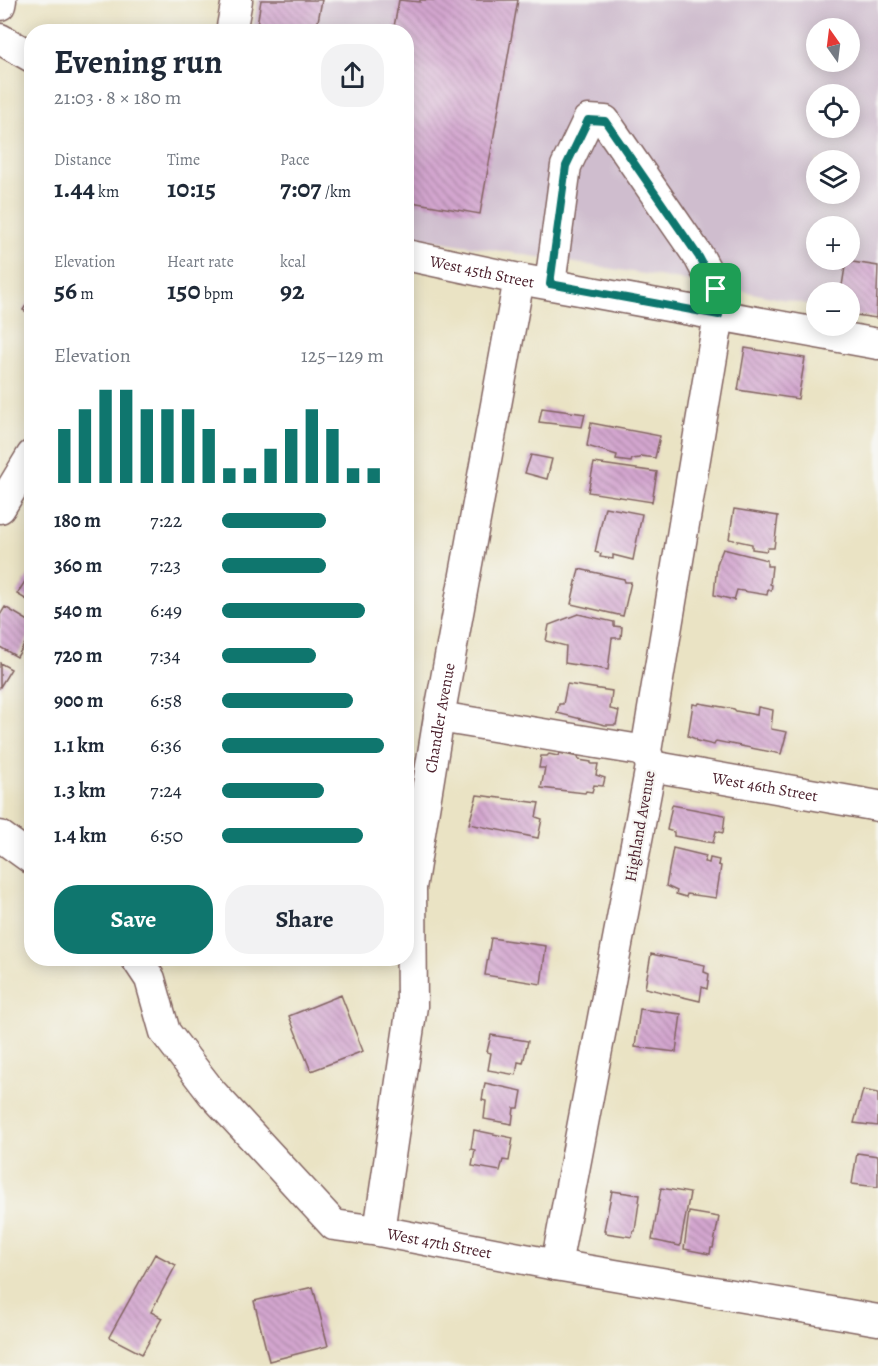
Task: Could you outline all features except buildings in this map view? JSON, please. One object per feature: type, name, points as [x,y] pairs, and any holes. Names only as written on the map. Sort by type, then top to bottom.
[{"type":"street","points":[[0,5],[1,0]]},
{"type":"street","points":[[232,24],[237,0]]},
{"type":"street","points":[[0,39],[24,52]]},
{"type":"street","name":"Highland Avenue","points":[[550,284],[566,166],[588,120],[605,121],[699,257],[716,289],[719,315],[649,758],[556,1265]]},
{"type":"street","name":"West 45th Street","points":[[414,257],[519,279],[878,344]]},
{"type":"street","name":"Chandler Avenue","points":[[414,870],[439,717],[519,279]]},
{"type":"street","points":[[0,508],[24,468]]},
{"type":"street","name":"West 46th Street","points":[[439,717],[878,806]]},
{"type":"street","points":[[0,836],[24,853]]},
{"type":"street","name":"West 47th Street","points":[[141,966],[150,979],[165,1032],[212,1093],[334,1225],[379,1231],[556,1265],[878,1320]]},
{"type":"street","name":"Chandler Avenue","points":[[379,1231],[412,1006],[412,966]]},
{"type":"shaded area","points":[[258,0],[878,0],[878,318],[860,314],[860,282],[806,282],[806,304],[707,284],[414,237],[414,24],[254,24]]},
{"type":"route","points":[[588,120],[605,121],[699,257],[716,289],[719,315],[550,284],[566,166],[588,120]]}]
